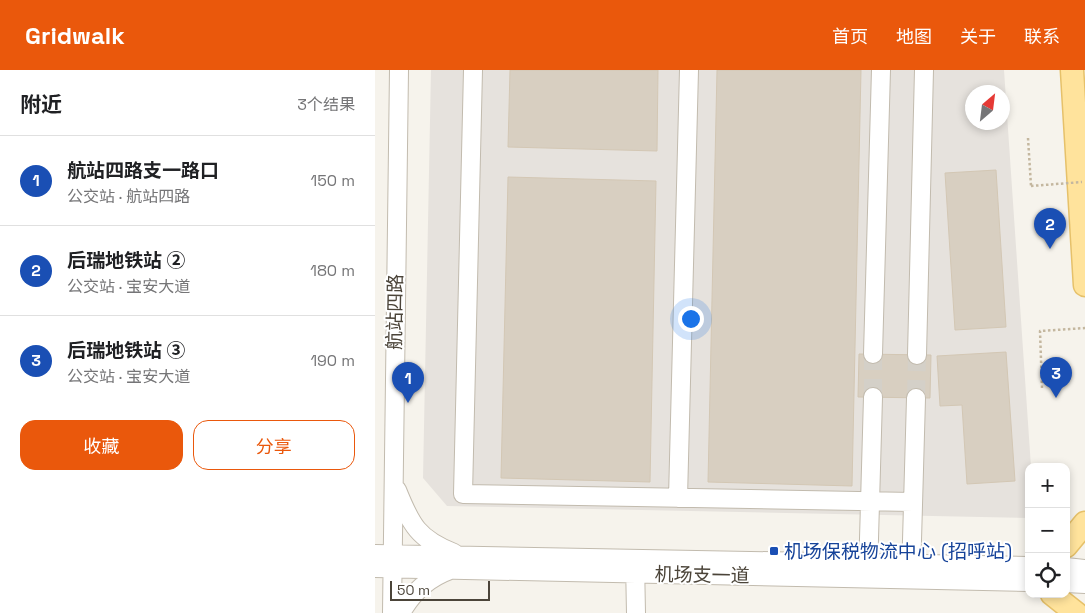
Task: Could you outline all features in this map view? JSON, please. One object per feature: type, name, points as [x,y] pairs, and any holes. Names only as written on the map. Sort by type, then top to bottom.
[{"type":"main road","points":[[1073,70],[1085,285]]},
{"type":"main road","points":[[1070,541],[1085,522]]},
{"type":"main road","points":[[1057,598],[1076,613]]},
{"type":"street","name":"航站四路","points":[[392,613],[399,70]]},
{"type":"street","points":[[473,70],[463,494],[913,502]]},
{"type":"street","points":[[678,498],[689,70]]},
{"type":"street","points":[[873,354],[881,70]]},
{"type":"street","points":[[917,355],[924,70]]},
{"type":"street","points":[[868,571],[873,397]]},
{"type":"street","points":[[911,572],[916,398]]},
{"type":"street","points":[[393,479],[405,512],[415,528],[457,562],[423,586],[410,599],[401,613]]},
{"type":"street","name":"机场支一道","points":[[375,554],[393,561],[911,572],[1025,582]]},
{"type":"street","name":"机场支一道","points":[[375,568],[393,561]]},
{"type":"street","points":[[635,566],[636,613]]},
{"type":"street","name":"机场支一道","points":[[911,572],[1025,566]]},
{"type":"street","points":[[1070,567],[1085,569]]},
{"type":"street","points":[[1070,583],[1085,584]]},
{"type":"path","points":[[1028,138],[1031,186],[1082,182]]},
{"type":"path","points":[[1042,388],[1040,331],[1085,328]]},
{"type":"shaded area","points":[[431,70],[1004,70],[1005,85],[965,85],[965,130],[1008,130],[1031,463],[1025,463],[1025,518],[447,506],[423,478]]},
{"type":"building","points":[[510,70],[658,70],[657,151],[508,147]]},
{"type":"building","points":[[717,70],[861,70],[852,486],[708,482]]},
{"type":"building","points":[[996,170],[1006,327],[955,330],[945,173]]},
{"type":"building","points":[[508,177],[656,181],[650,482],[501,478]]},
{"type":"building","points":[[1006,352],[1015,481],[967,484],[962,405],[940,406],[937,356]]},
{"type":"building","points":[[859,354],[931,355],[930,398],[858,397]]},
{"type":"tunnel","points":[[873,354],[873,397]]},
{"type":"tunnel","points":[[916,398],[917,355]]},
{"type":"place","name":"后瑞地铁站 ②","points":[[1050,249]]},
{"type":"place","name":"后瑞地铁站 ③","points":[[1056,398]]},
{"type":"place","name":"航站四路支一路口","points":[[408,403]]},
{"type":"place","name":"机场保税物流中心 (招呼站)","points":[[774,551]]}]
